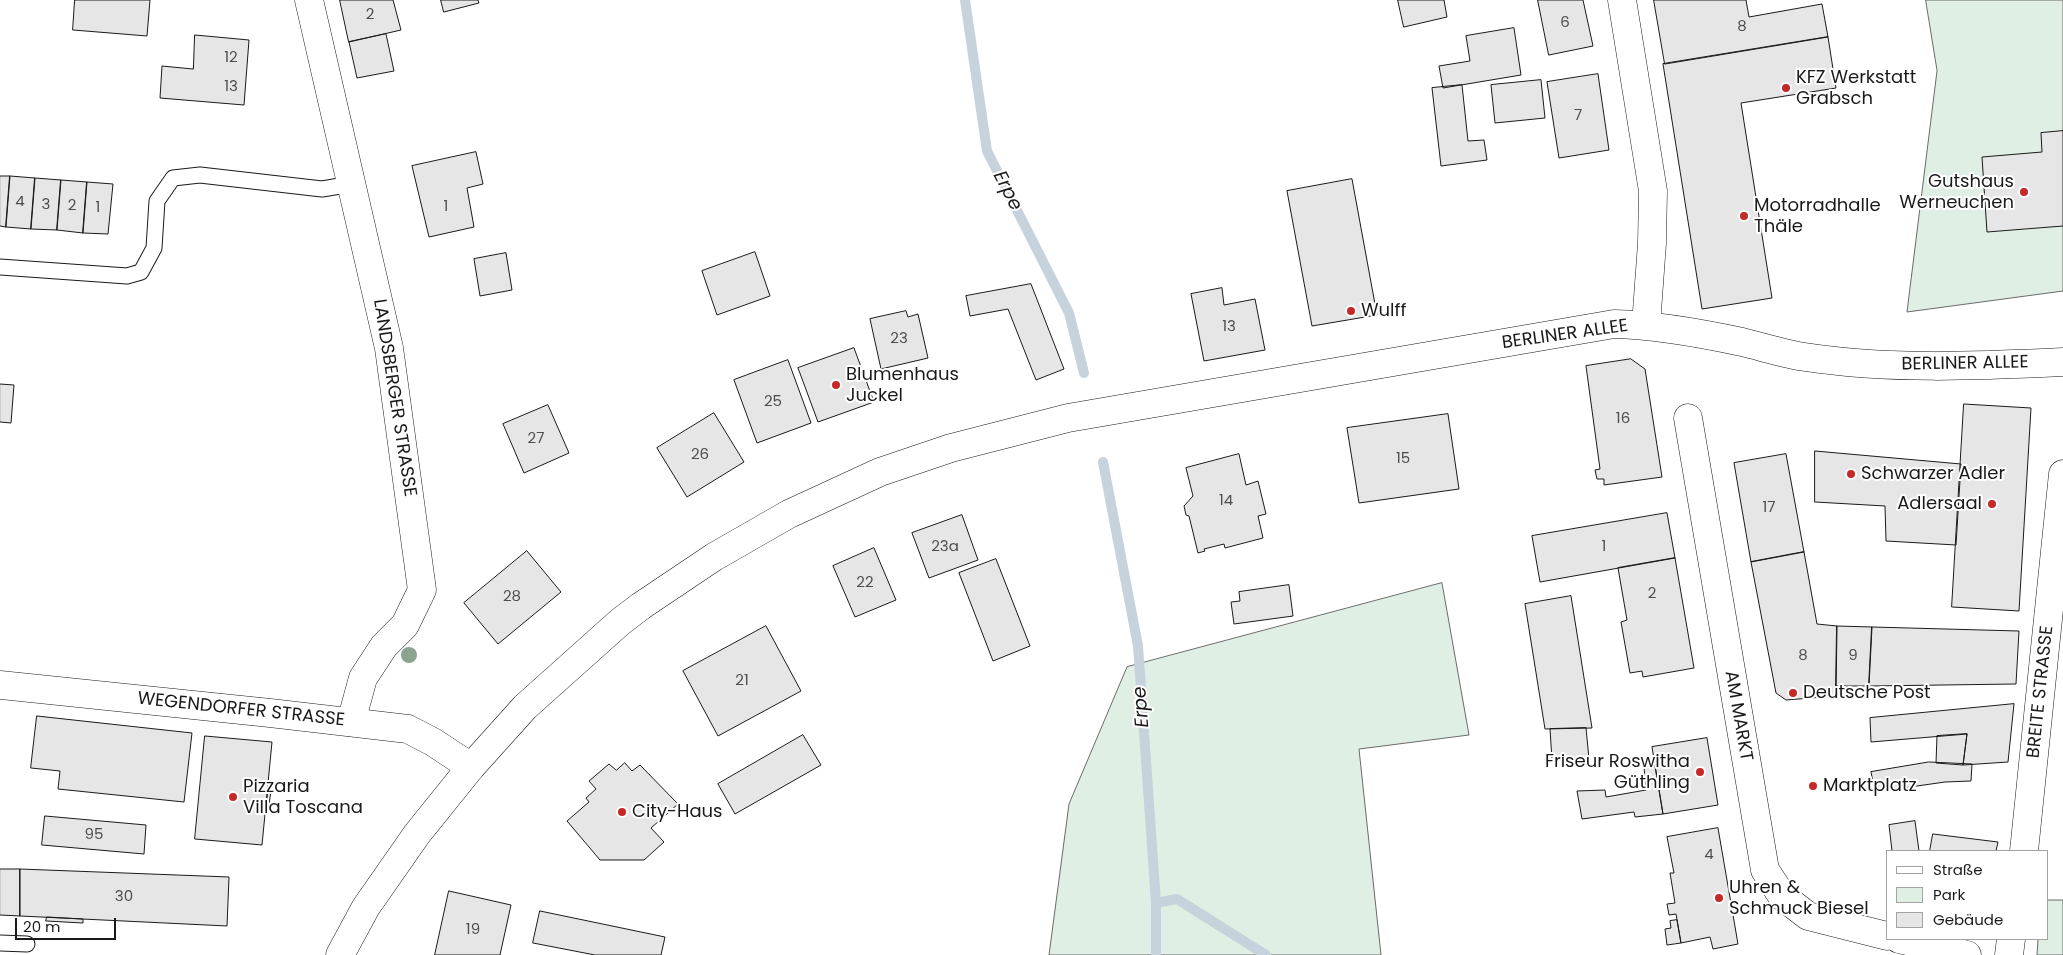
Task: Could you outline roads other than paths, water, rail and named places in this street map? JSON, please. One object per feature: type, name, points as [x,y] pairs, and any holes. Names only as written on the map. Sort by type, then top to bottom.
[{"type":"main road","name":"LANDSBERGER STRASSE","points":[[308,0],[389,348],[422,590],[405,625],[384,646],[363,678],[351,722]]},
{"type":"main road","points":[[1622,0],[1653,191],[1652,243],[1646,324]]},
{"type":"main road","name":"BERLINER ALLEE","points":[[340,955],[366,907],[417,834],[471,767],[525,707],[620,622],[714,557],[764,527],[880,472],[951,448],[1068,418],[1614,324],[1646,324],[1740,342],[1803,357],[1844,362],[1946,366],[2063,363]]},
{"type":"main road","name":"AM MARKT","points":[[1688,418],[1765,870],[1782,896],[1808,916],[1886,936]]},
{"type":"main road","name":"BREITE STRASSE","points":[[2024,850],[2063,474]]},
{"type":"main road","name":"WEGENDORFER STRASSE","points":[[0,685],[408,729],[433,742],[471,767]]},
{"type":"main road","points":[[1903,940],[1967,955]]},
{"type":"main road","points":[[2009,955],[2011,940]]},
{"type":"lane","points":[[0,267],[127,276],[141,272],[154,248],[157,201],[173,178],[200,175],[322,189],[352,184]]},
{"type":"lane","points":[[0,943],[27,944]]},
{"type":"waterway","name":"Erpe","points":[[965,0],[987,151],[1069,313],[1084,373]]},
{"type":"waterway","name":"Erpe","points":[[1103,462],[1138,646],[1156,903],[1156,955]]},
{"type":"waterway","points":[[1156,903],[1177,899],[1266,955]]},
{"type":"place","name":"KFZ Werkstatt Grabsch","points":[[1786,88]]},
{"type":"place","name":"Gutshaus Werneuchen","points":[[2024,192]]},
{"type":"place","name":"Motorradhalle Thäle","points":[[1744,216]]},
{"type":"place","name":"Wulff","points":[[1351,311]]},
{"type":"place","name":"Blumenhaus Juckel","points":[[836,385]]},
{"type":"place","name":"Schwarzer Adler","points":[[1851,474]]},
{"type":"place","name":"Adlersaal","points":[[1992,504]]},
{"type":"place","name":"Deutsche Post","points":[[1793,693]]},
{"type":"place","name":"Friseur Roswitha Güthling","points":[[1700,772]]},
{"type":"place","name":"Marktplatz","points":[[1813,786]]},
{"type":"place","name":"Pizzaria Villa Toscana","points":[[233,797]]},
{"type":"place","name":"City-Haus","points":[[622,812]]},
{"type":"place","name":"Uhren & Schmuck Biesel","points":[[1719,898]]}]
